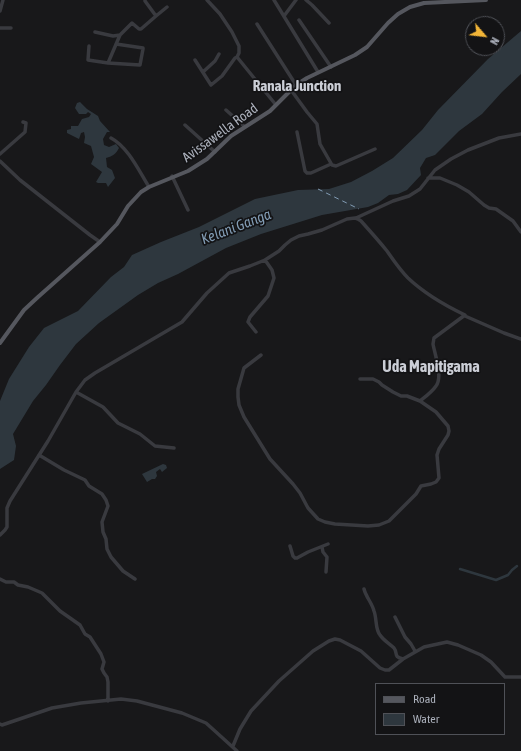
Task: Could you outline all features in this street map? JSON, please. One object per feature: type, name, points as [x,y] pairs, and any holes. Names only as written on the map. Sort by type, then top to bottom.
[{"type":"main road","name":"Avissawella Road","points":[[0,343],[24,310],[100,242],[117,224],[136,196],[149,187],[198,165],[215,152],[231,136],[270,111],[296,85],[318,72],[355,55],[367,47],[380,34],[388,23],[398,14],[410,7],[424,2],[486,0]]},
{"type":"street","points":[[0,11],[3,0]]},
{"type":"street","points":[[144,0],[156,16]]},
{"type":"street","points":[[195,60],[211,85],[222,76],[239,53],[239,46],[232,32],[220,14],[207,0]]},
{"type":"street","points":[[274,0],[318,72]]},
{"type":"street","points":[[284,16],[296,0]]},
{"type":"street","points":[[306,0],[312,4],[329,23]]},
{"type":"street","points":[[108,63],[120,35],[132,23],[140,29],[167,7]]},
{"type":"street","points":[[299,20],[331,67]]},
{"type":"street","points":[[256,24],[296,85]]},
{"type":"street","points":[[0,28],[11,28]]},
{"type":"street","points":[[95,32],[113,36],[120,35]]},
{"type":"street","points":[[89,46],[88,60],[137,66],[140,65],[143,48],[116,44]]},
{"type":"street","points":[[202,72],[215,61],[220,54]]},
{"type":"street","points":[[237,56],[276,105]]},
{"type":"street","points":[[291,90],[306,112],[317,124],[320,144],[331,164],[336,166],[375,149]]},
{"type":"street","points":[[226,110],[245,127]]},
{"type":"street","points":[[0,154],[25,132],[26,123],[23,122]]},
{"type":"street","points":[[185,125],[215,152]]},
{"type":"street","points":[[297,132],[305,171],[307,173],[311,173],[331,164]]},
{"type":"street","points":[[0,535],[7,527],[10,501],[48,441],[76,392],[85,380],[95,372],[182,322],[207,293],[229,273],[265,260],[279,251],[291,240],[299,236],[322,230],[347,219],[355,218],[409,196],[420,189],[440,166],[468,150],[499,138],[521,134]]},
{"type":"street","points":[[111,138],[116,140],[126,151],[149,187]]},
{"type":"street","points":[[0,161],[20,180],[100,242]]},
{"type":"street","points":[[172,176],[188,210]]},
{"type":"street","points":[[428,178],[440,178],[457,185],[469,192],[489,208],[496,208],[513,221],[521,232]]},
{"type":"street","points":[[355,218],[361,221],[387,250],[399,269],[429,296],[465,316],[521,339]]},
{"type":"street","points":[[256,332],[248,322],[250,317],[268,296],[274,278],[272,270],[265,260]]},
{"type":"street","points":[[420,401],[431,392],[439,382],[433,344],[434,338],[465,315]]},
{"type":"street","points":[[261,355],[244,368],[238,389],[238,397],[239,405],[244,417],[270,459],[293,484],[308,508],[318,519],[325,522],[342,525],[379,525],[389,521],[422,486],[436,482],[439,478],[437,455],[449,431],[448,426],[436,412],[420,401],[408,396],[401,396],[373,378],[360,379]]},
{"type":"street","points":[[76,392],[103,408],[118,423],[140,434],[155,446],[174,448]]},
{"type":"street","points":[[39,455],[64,470],[85,480],[89,486],[102,494],[108,506],[102,522],[107,549],[111,557],[123,571],[135,579]]},
{"type":"street","points":[[290,546],[293,556],[297,558],[328,544]]},
{"type":"street","points":[[322,547],[326,557],[326,572]]},
{"type":"street","points":[[0,579],[6,582],[14,582],[42,592],[60,611],[80,624],[84,634],[90,637],[101,654],[104,662],[102,669],[108,682],[108,701]]},
{"type":"street","points":[[364,589],[375,613],[379,634],[394,648],[396,656],[398,658],[402,658]]},
{"type":"street","points":[[394,617],[415,652]]},
{"type":"street","points":[[232,746],[251,711],[279,681],[313,651],[329,640],[340,640],[361,651],[380,668],[385,670],[389,670],[402,658],[424,647],[447,642],[481,655],[492,662],[505,677],[521,677]]},
{"type":"street","points":[[0,724],[2,725],[52,708],[81,703],[121,699],[137,701],[182,713],[206,723],[237,751]]},
{"type":"water","name":"Kelani Ganga","points":[[521,31],[521,74],[482,114],[459,131],[435,155],[426,158],[420,168],[421,175],[407,190],[398,194],[389,195],[378,203],[368,207],[322,215],[261,234],[226,248],[138,295],[99,323],[76,344],[33,401],[13,434],[16,446],[14,460],[0,469],[0,401],[9,379],[29,347],[44,328],[78,311],[111,277],[124,267],[132,255],[199,227],[255,199],[298,190],[329,189],[351,182],[372,171],[393,158],[422,130],[438,110],[488,59],[492,56],[505,56],[505,45]]},
{"type":"water","points":[[80,102],[87,109],[98,116],[100,121],[110,132],[107,132],[103,139],[104,145],[109,147],[116,144],[119,148],[117,152],[106,158],[107,167],[112,170],[115,178],[108,187],[106,183],[96,182],[102,172],[91,164],[94,157],[91,146],[84,143],[84,132],[81,133],[79,139],[67,133],[67,130],[71,129],[71,126],[78,126],[82,119],[89,117],[91,114],[88,112],[86,114],[79,114],[75,108],[77,103]]},
{"type":"water","points":[[163,464],[166,465],[167,468],[162,472],[160,469],[156,472],[157,476],[155,479],[147,482],[142,474]]},
{"type":"waterway","points":[[460,569],[496,580],[508,575],[517,566]]},
{"type":"ferry route","points":[[318,189],[359,209]]},
{"type":"district","name":"Ranala Junction","points":[[297,86]]},
{"type":"district","name":"Uda Mapitigama","points":[[431,367]]}]
